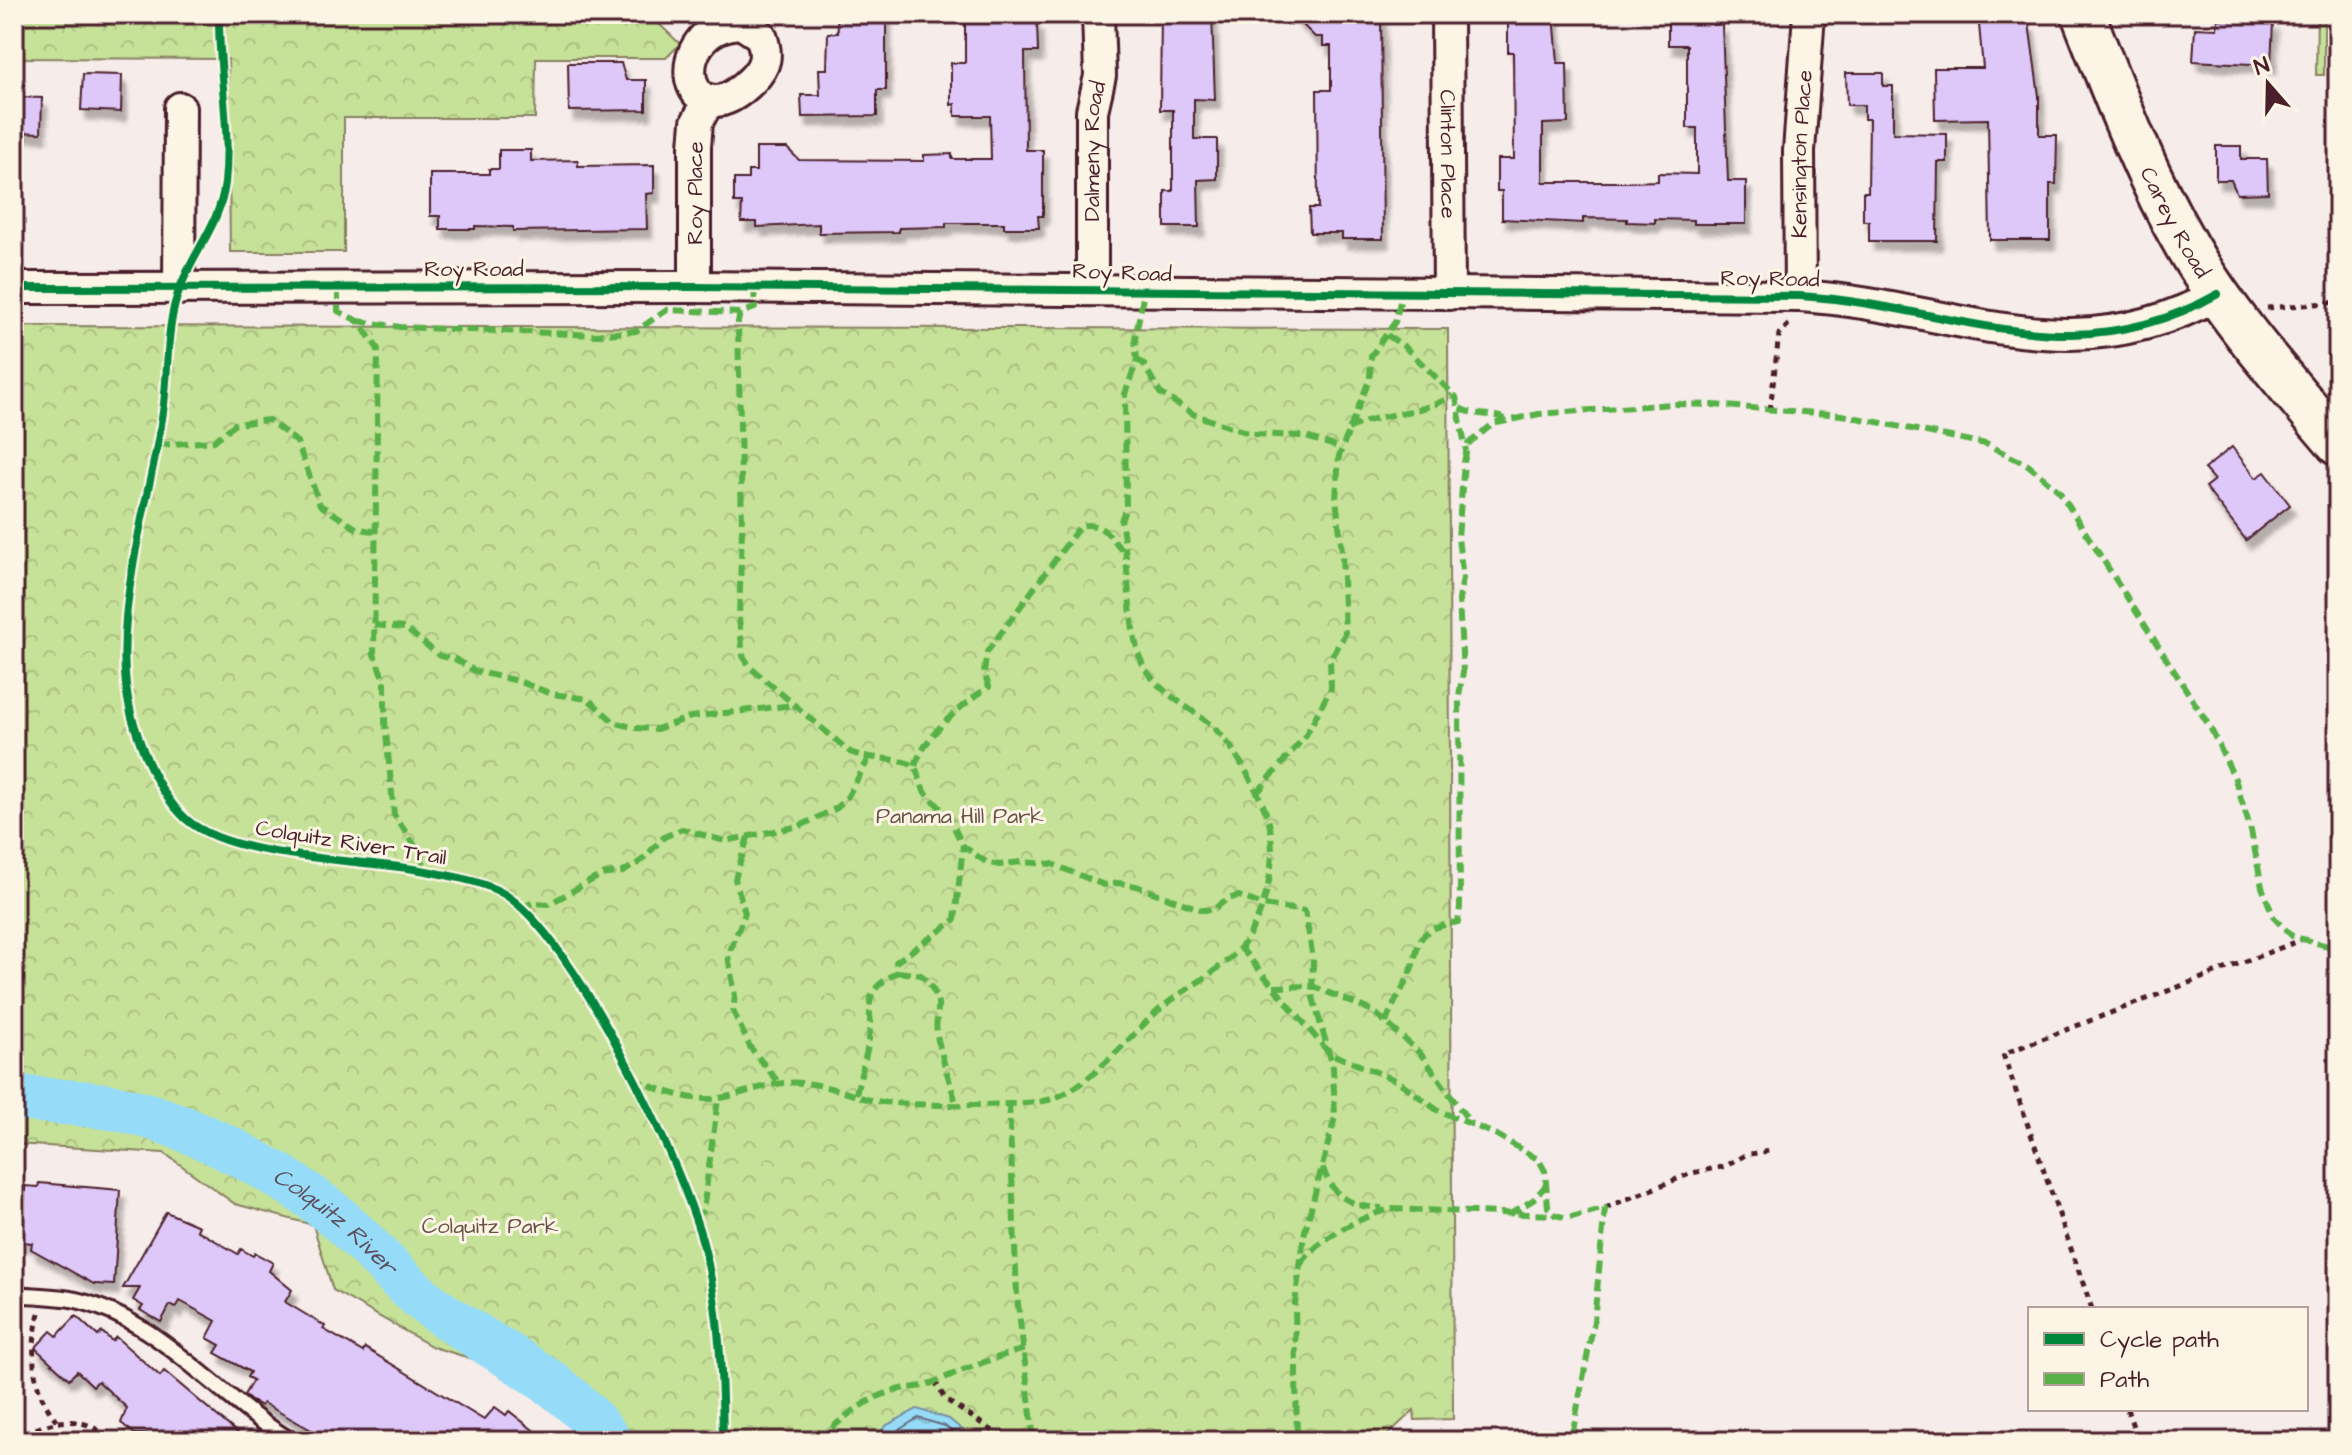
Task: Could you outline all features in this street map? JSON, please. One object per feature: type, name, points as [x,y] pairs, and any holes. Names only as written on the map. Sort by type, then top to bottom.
[{"type":"street","name":"Dalmeny Road","points":[[1092,289],[1092,111],[1100,76],[1098,14]]},
{"type":"street","name":"Clinton Place","points":[[1447,14],[1449,294]]},
{"type":"street","name":"Kensington Place","points":[[1800,296],[1799,151],[1809,14]]},
{"type":"street","name":"Carey Road","points":[[2083,14],[2161,200],[2224,303],[2338,444]]},
{"type":"street","name":"Roy Place","points":[[695,287],[695,146],[697,122],[709,100]]},
{"type":"street","points":[[179,289],[180,108]]},
{"type":"street","name":"Roy Road","points":[[14,288],[695,287],[1800,296],[1853,300],[2015,333],[2055,335],[2131,328],[2224,303]]},
{"type":"lane","points":[[14,1294],[88,1304],[140,1327],[264,1425],[292,1441]]},
{"type":"path","points":[[1770,410],[1779,334],[1801,313],[1800,296]]},
{"type":"path","points":[[2224,303],[2338,302]]},
{"type":"path","points":[[2091,1307],[2003,1054],[2301,940]]},
{"type":"path","points":[[1605,1208],[1692,1173],[1726,1166],[1745,1155],[1769,1151]]},
{"type":"path","points":[[43,1297],[34,1335],[33,1372],[42,1399],[57,1421]]},
{"type":"path","points":[[935,1381],[945,1399],[1008,1441]]},
{"type":"path","points":[[2128,1411],[2138,1441]]},
{"type":"path","points":[[14,1439],[57,1421],[84,1422],[111,1441]]},
{"type":"green space","points":[[14,14],[649,14],[680,44],[666,58],[536,58],[535,118],[344,118],[344,252],[230,252],[228,59],[14,58]]},
{"type":"green space","points":[[2317,14],[2331,14],[2324,19],[2324,75],[2316,75]]},
{"type":"green space","name":"Panama Hill Park","points":[[14,326],[1448,329],[1453,1419],[1415,1420],[1414,1410],[1381,1441],[602,1441],[513,1371],[433,1347],[333,1290],[313,1225],[235,1204],[164,1153],[14,1144]]},
{"type":"water","points":[[917,1409],[949,1419],[976,1441],[870,1441],[887,1425]]},
{"type":"building","points":[[886,14],[886,90],[877,90],[877,116],[802,117],[801,95],[820,95],[819,69],[827,69],[828,33],[838,33],[837,15]]},
{"type":"building","points":[[965,14],[1032,14],[1032,22],[1037,22],[1038,52],[1025,52],[1026,150],[1043,150],[1043,216],[1038,216],[1039,228],[1004,228],[1004,223],[946,223],[946,227],[899,228],[899,232],[819,233],[819,224],[757,227],[757,222],[741,222],[742,203],[734,203],[734,179],[748,179],[748,171],[756,171],[756,148],[787,148],[799,160],[924,161],[924,155],[952,154],[952,159],[991,159],[990,116],[955,116],[955,104],[951,105],[951,63],[965,63]]},
{"type":"building","points":[[1161,14],[1212,14],[1215,100],[1194,99],[1194,139],[1217,139],[1217,179],[1198,180],[1199,227],[1165,227],[1165,191],[1173,191],[1173,110],[1160,110]]},
{"type":"building","points":[[1292,14],[1381,14],[1383,239],[1342,239],[1342,233],[1310,233],[1309,208],[1318,208],[1317,90],[1331,90],[1331,46],[1323,46],[1323,37],[1315,37]]},
{"type":"building","points":[[1508,14],[1554,14],[1558,63],[1567,63],[1568,123],[1543,124],[1543,182],[1628,182],[1658,181],[1658,173],[1697,174],[1697,128],[1687,128],[1687,45],[1668,45],[1668,14],[1713,14],[1713,25],[1722,24],[1728,181],[1746,181],[1746,224],[1694,224],[1694,220],[1655,219],[1655,223],[1583,218],[1583,223],[1502,219],[1502,191],[1497,191],[1497,159],[1514,159],[1513,52],[1508,52]]},
{"type":"building","points":[[1978,14],[2021,14],[2022,23],[2029,23],[2039,96],[2039,135],[2057,135],[2056,184],[2050,184],[2050,240],[1990,240],[1988,119],[1935,120],[1934,68],[1983,68]]},
{"type":"building","points":[[2218,19],[2273,22],[2271,65],[2193,61],[2195,28],[2217,29]]},
{"type":"building","points":[[568,63],[621,63],[626,80],[646,80],[646,110],[569,111]]},
{"type":"building","points":[[1846,73],[1883,73],[1883,86],[1893,86],[1893,133],[1947,134],[1947,162],[1938,162],[1937,241],[1869,241],[1869,221],[1863,221],[1863,192],[1868,192],[1869,119],[1864,119],[1864,105],[1847,105]]},
{"type":"building","points":[[83,74],[122,75],[121,112],[81,110]]},
{"type":"building","points":[[17,97],[42,98],[41,133],[16,132]]},
{"type":"building","points":[[2216,146],[2241,146],[2241,159],[2267,159],[2268,193],[2237,194],[2231,180],[2216,180]]},
{"type":"building","points":[[499,150],[531,150],[531,161],[578,160],[578,166],[654,165],[654,193],[646,194],[647,229],[513,231],[513,227],[475,226],[475,229],[440,229],[440,216],[430,216],[430,174],[489,174],[489,169],[499,169]]},
{"type":"building","points":[[2232,447],[2256,478],[2265,472],[2290,505],[2246,540],[2205,487],[2214,480],[2204,469]]},
{"type":"building","points":[[39,1183],[120,1190],[114,1285],[94,1284],[31,1249],[32,1243],[22,1242],[25,1186],[38,1187]]},
{"type":"building","points":[[166,1212],[199,1226],[197,1230],[238,1254],[241,1249],[273,1263],[269,1271],[292,1290],[285,1302],[325,1326],[323,1329],[363,1352],[365,1348],[484,1420],[495,1407],[506,1415],[509,1411],[547,1441],[331,1441],[263,1403],[261,1406],[251,1401],[244,1395],[253,1380],[247,1377],[250,1372],[215,1353],[220,1345],[207,1338],[216,1321],[180,1301],[176,1308],[170,1305],[161,1322],[140,1310],[143,1306],[133,1300],[140,1288],[123,1288]]},
{"type":"building","points":[[76,1316],[98,1336],[102,1332],[112,1341],[116,1337],[160,1376],[164,1371],[247,1441],[156,1441],[147,1434],[135,1434],[121,1423],[127,1408],[98,1381],[93,1386],[77,1371],[69,1379],[35,1348],[51,1331],[57,1336]]},
{"type":"waterway","name":"Colquitz River","points":[[14,1097],[104,1106],[142,1114],[197,1134],[278,1176],[339,1219],[425,1301],[573,1401],[609,1441]]},
{"type":"marked path","points":[[754,287],[755,308],[740,313],[738,322],[742,528],[739,618],[743,656],[751,668],[850,752],[915,766],[924,791],[949,817],[963,846],[986,862],[999,865],[1021,862],[1052,864],[1104,885],[1118,883],[1136,886],[1202,910],[1213,910],[1227,899],[1239,896],[1263,905],[1305,911],[1313,959],[1312,994],[1333,1067],[1335,1117],[1304,1235],[1295,1304],[1297,1441]]},
{"type":"marked path","points":[[338,288],[338,311],[358,321],[378,349],[374,654],[385,683],[385,722],[394,815],[418,850],[426,870]]},
{"type":"marked path","points":[[633,1079],[698,1099],[720,1098],[771,1085],[803,1083],[881,1102],[902,1104],[986,1105],[1048,1100],[1093,1074],[1159,1010],[1220,967],[1248,937],[1265,898],[1271,870],[1272,841],[1263,806],[1236,755],[1222,736],[1153,679],[1138,652],[1132,621],[1121,521],[1126,507],[1125,394],[1137,360],[1135,339],[1144,292]]},
{"type":"marked path","points":[[1257,793],[1306,735],[1331,688],[1330,659],[1345,634],[1342,551],[1336,498],[1339,456],[1370,378],[1371,356],[1395,322],[1402,294]]},
{"type":"marked path","points":[[358,321],[400,327],[597,335],[636,331],[667,310],[740,313]]},
{"type":"marked path","points":[[1387,335],[1405,347],[1456,397],[1466,451]]},
{"type":"marked path","points":[[1137,360],[1143,363],[1160,393],[1195,415],[1252,434],[1303,436],[1342,448]]},
{"type":"marked path","points":[[1348,429],[1374,419],[1428,407],[1453,395]]},
{"type":"marked path","points":[[1386,1023],[1424,934],[1458,922],[1459,696],[1463,672],[1459,600],[1463,578],[1458,538],[1468,444],[1493,424],[1539,414],[1672,404],[1842,415],[1986,444],[2028,465],[2059,491],[2210,727],[2235,779],[2251,831],[2262,887],[2274,918],[2292,936],[2338,949]]},
{"type":"marked path","points":[[1460,408],[1505,419]]},
{"type":"marked path","points":[[158,445],[214,441],[235,424],[269,420],[297,442],[320,505],[356,528],[377,532]]},
{"type":"marked path","points":[[915,766],[927,743],[946,721],[989,687],[984,672],[987,652],[1080,526],[1100,528],[1111,536],[1123,553]]},
{"type":"marked path","points":[[374,625],[405,628],[440,656],[455,659],[475,671],[518,681],[552,694],[588,699],[614,722],[635,728],[657,729],[691,717],[794,705]]},
{"type":"marked path","points":[[521,908],[532,903],[549,904],[601,875],[623,872],[641,861],[664,837],[682,829],[725,841],[800,826],[837,808],[848,796],[868,760]]},
{"type":"marked path","points":[[748,837],[735,879],[745,913],[728,956],[735,996],[733,1011],[750,1047],[779,1083]]},
{"type":"marked path","points":[[856,1094],[869,1039],[873,993],[898,972],[896,962],[955,920],[963,846]]},
{"type":"marked path","points":[[1240,947],[1329,1053],[1398,1081],[1437,1110],[1497,1135],[1539,1160],[1545,1171],[1548,1207],[1555,1215],[1568,1218],[1605,1208],[1594,1321],[1571,1441]]},
{"type":"marked path","points":[[898,972],[921,975],[935,994],[938,1001],[936,1030],[956,1103]]},
{"type":"marked path","points":[[1274,987],[1312,986],[1373,1011],[1420,1053],[1471,1124]]},
{"type":"marked path","points":[[694,1218],[703,1211],[718,1099]]},
{"type":"marked path","points":[[1009,1103],[1017,1295],[1034,1441]]},
{"type":"marked path","points":[[1323,1168],[1332,1186],[1345,1198],[1353,1203],[1382,1208]]},
{"type":"marked path","points":[[1510,1214],[1533,1200],[1547,1184]]},
{"type":"marked path","points":[[1301,1264],[1329,1237],[1366,1217],[1390,1209],[1555,1215]]},
{"type":"marked path","points":[[819,1441],[845,1417],[874,1399],[896,1390],[928,1385],[1025,1349]]},
{"type":"cycle path","name":"Colquitz River Trail","points":[[219,14],[226,141],[225,183],[218,212],[175,303],[163,412],[127,612],[124,653],[127,691],[139,739],[155,776],[177,810],[208,833],[269,851],[409,868],[471,881],[504,894],[532,918],[562,955],[593,1003],[650,1110],[692,1210],[714,1295],[721,1368],[723,1441]]},
{"type":"cycle path","points":[[14,288],[695,287],[1800,296],[1856,302],[2010,330],[2060,334],[2111,331],[2163,319],[2218,294]]},
{"type":"park label","name":"Colquitz Park","points":[[490,1226]]}]
